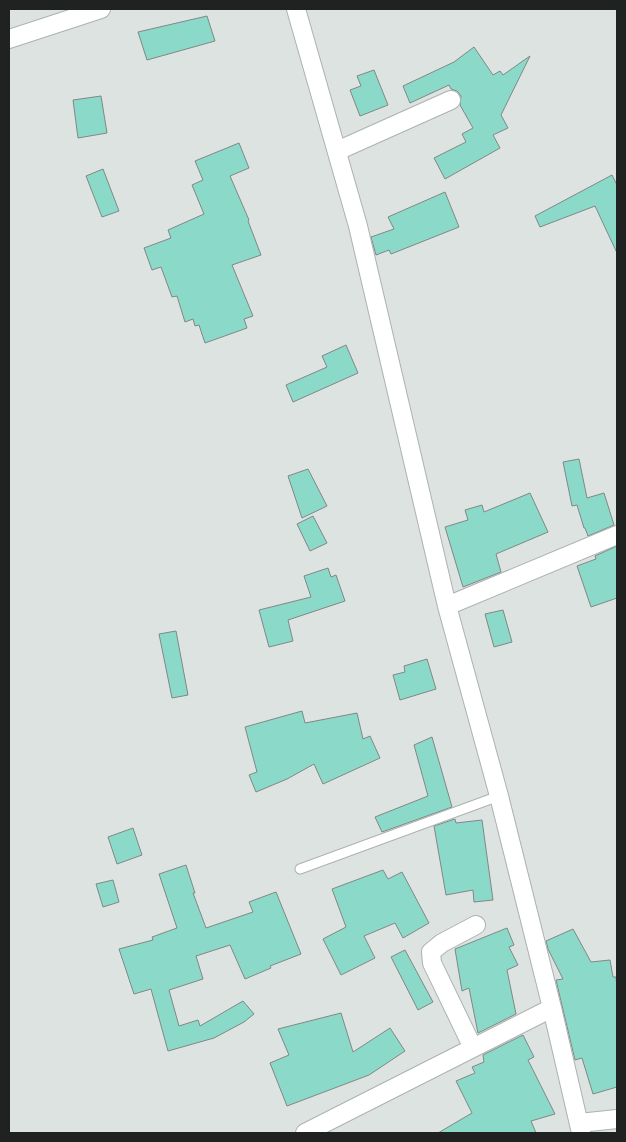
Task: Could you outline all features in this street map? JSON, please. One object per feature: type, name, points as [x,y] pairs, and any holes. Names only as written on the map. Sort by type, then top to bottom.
[{"type":"street","points":[[9,39],[100,9]]},
{"type":"street","points":[[296,9],[358,226],[447,606],[499,796],[580,1128],[617,1118]]},
{"type":"street","points":[[337,151],[451,100]]},
{"type":"street","points":[[447,606],[617,535]]},
{"type":"street","points":[[473,1048],[432,963],[431,952],[442,943],[476,925]]},
{"type":"street","points":[[306,1133],[552,1008]]},
{"type":"lane","points":[[300,868],[499,796]]},
{"type":"building","points":[[207,16],[215,41],[147,60],[138,32]]},
{"type":"building","points":[[474,47],[493,75],[500,71],[503,75],[530,56],[501,115],[508,128],[493,135],[500,148],[445,179],[434,158],[466,142],[462,134],[473,128],[460,105],[461,96],[457,91],[451,89],[449,85],[410,103],[403,86],[454,62]]},
{"type":"building","points":[[374,70],[388,105],[360,116],[350,90],[361,86],[357,76]]},
{"type":"building","points":[[101,96],[107,133],[78,138],[73,100]]},
{"type":"building","points":[[239,143],[249,168],[230,176],[249,220],[261,255],[232,265],[253,316],[244,319],[247,328],[205,343],[199,325],[195,326],[193,319],[185,322],[177,296],[172,297],[161,267],[152,270],[144,248],[171,238],[168,230],[204,214],[192,185],[203,180],[195,161]]},
{"type":"building","points":[[103,169],[119,211],[102,217],[86,176]]},
{"type":"building","points":[[612,175],[617,185],[617,253],[595,206],[540,227],[535,216]]},
{"type":"building","points":[[445,192],[459,227],[391,254],[389,250],[376,255],[371,237],[394,229],[388,217]]},
{"type":"building","points":[[346,345],[358,373],[293,402],[286,385],[327,367],[322,356]]},
{"type":"building","points":[[579,459],[587,498],[604,493],[614,525],[588,536],[577,505],[572,506],[563,462]]},
{"type":"building","points":[[308,469],[327,506],[302,518],[288,476]]},
{"type":"building","points":[[530,493],[548,532],[496,554],[501,572],[463,587],[445,527],[468,520],[465,510],[482,505],[484,512]]},
{"type":"building","points":[[313,516],[327,543],[310,551],[297,524]]},
{"type":"building","points":[[617,546],[617,598],[591,607],[577,566],[596,559],[595,556]]},
{"type":"building","points":[[328,568],[331,577],[336,575],[345,601],[288,620],[293,641],[269,647],[259,610],[311,597],[304,576]]},
{"type":"building","points":[[503,610],[512,642],[494,647],[485,614]]},
{"type":"building","points":[[176,631],[188,695],[172,698],[159,634]]},
{"type":"building","points":[[427,659],[436,689],[400,700],[393,675],[405,672],[404,666]]},
{"type":"building","points":[[302,711],[305,723],[357,713],[363,739],[370,736],[380,758],[323,784],[314,764],[287,779],[256,792],[249,775],[257,772],[245,727]]},
{"type":"building","points":[[432,737],[452,807],[382,832],[375,817],[428,796],[414,745]]},
{"type":"building","points":[[455,819],[456,823],[482,820],[493,900],[474,902],[473,890],[446,895],[434,826]]},
{"type":"building","points":[[133,828],[142,855],[117,864],[108,837]]},
{"type":"building","points":[[186,865],[195,893],[193,893],[206,928],[253,912],[249,902],[276,892],[301,954],[270,966],[271,968],[245,979],[230,945],[196,956],[203,979],[169,990],[179,1026],[198,1020],[200,1026],[243,1001],[254,1014],[244,1022],[214,1038],[168,1051],[151,989],[134,994],[119,949],[153,940],[152,937],[177,928],[159,874]]},
{"type":"building","points":[[383,870],[388,879],[402,872],[429,923],[403,938],[395,923],[364,936],[375,958],[341,975],[323,939],[346,927],[332,889]]},
{"type":"building","points":[[113,880],[119,902],[103,907],[96,884]]},
{"type":"building","points":[[507,928],[514,945],[509,947],[518,965],[507,970],[516,1014],[478,1033],[469,988],[462,991],[455,949]]},
{"type":"building","points":[[573,929],[591,962],[610,960],[613,977],[616,977],[617,1087],[593,1094],[582,1058],[575,1060],[556,980],[563,979],[546,941]]},
{"type":"building","points":[[405,950],[433,1002],[418,1010],[391,957]]},
{"type":"building","points":[[341,1013],[353,1052],[390,1028],[405,1051],[369,1075],[287,1106],[270,1063],[289,1055],[278,1029]]},
{"type":"building","points":[[523,1035],[534,1057],[528,1060],[555,1114],[531,1121],[536,1133],[438,1133],[472,1113],[456,1081],[475,1073],[472,1067],[484,1062],[483,1055]]}]
